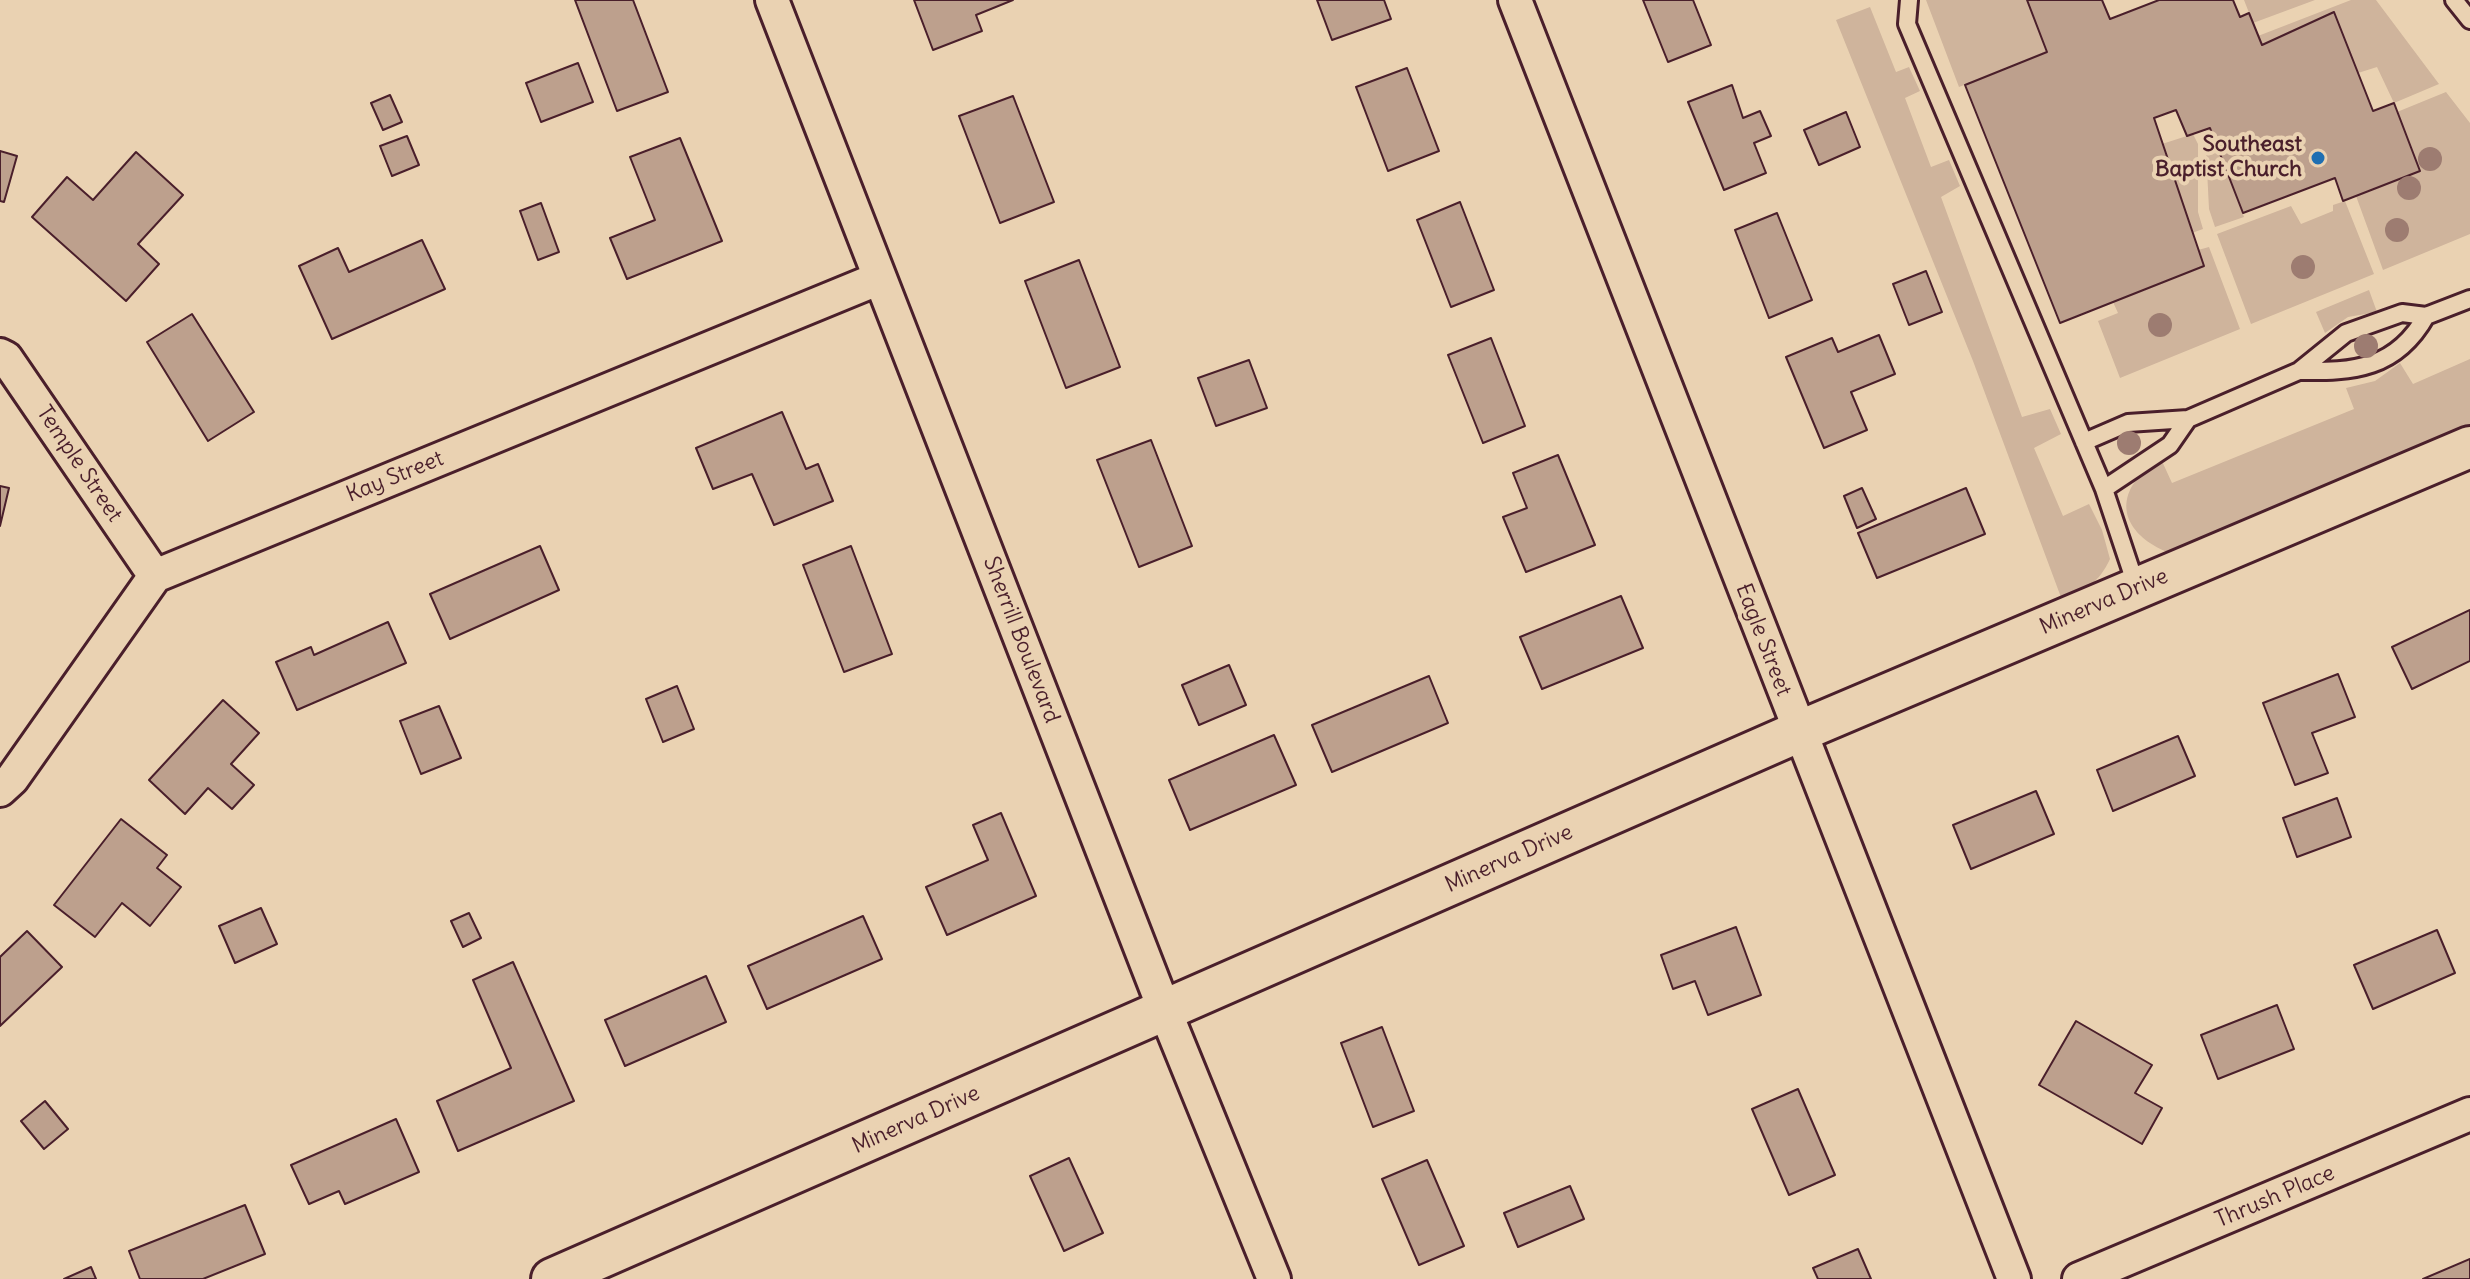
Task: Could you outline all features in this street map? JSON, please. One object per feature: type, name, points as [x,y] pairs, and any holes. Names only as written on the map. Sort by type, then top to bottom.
[{"type":"street","name":"Sherrill Boulevard","points":[[772,0],[1165,1011],[1274,1279]]},
{"type":"street","name":"Eagle Street","points":[[1515,0],[1798,732],[2014,1279]]},
{"type":"street","name":"Kay Street","points":[[155,576],[880,278]]},
{"type":"street","name":"Temple Street","points":[[0,355],[6,358],[155,576]]},
{"type":"street","name":"Minerva Drive","points":[[552,1279],[1798,732],[2470,447]]},
{"type":"street","points":[[0,790],[12,779],[155,576]]},
{"type":"street","name":"Thrush Place","points":[[2079,1279],[2470,1114]]},
{"type":"lane","points":[[1909,0],[1907,24],[2104,489],[2137,588]]},
{"type":"lane","points":[[2454,0],[2470,20]]},
{"type":"lane","points":[[2084,442],[2128,423],[2157,418],[2188,419],[2299,371],[2346,333],[2402,313],[2426,316],[2470,299]]},
{"type":"lane","points":[[2299,371],[2363,369],[2414,337],[2426,316]]},
{"type":"lane","points":[[2104,489],[2170,445],[2188,419]]},
{"type":"shaded area","points":[[1926,0],[2027,0],[2047,52],[1959,87]]},
{"type":"shaded area","points":[[2244,0],[2315,0],[2253,23]]},
{"type":"shaded area","points":[[2351,0],[2376,0],[2439,84],[2394,103],[2377,67],[2358,73],[2334,12],[2262,45],[2258,36]]},
{"type":"shaded area","points":[[1870,7],[1896,72],[1909,67],[1920,91],[1905,98],[1931,167],[1949,160],[1960,186],[1941,197],[2022,417],[2050,409],[2061,434],[2034,448],[2063,516],[2089,504],[2102,530],[2110,559],[2106,567],[2090,585],[2062,600],[1973,361],[1836,20]]},
{"type":"shaded area","points":[[2446,92],[2470,123],[2470,234],[2383,270],[2356,196],[2420,171],[2397,112]]},
{"type":"shaded area","points":[[2210,128],[2244,217],[2215,227],[2209,209],[2205,130]]},
{"type":"shaded area","points":[[2193,134],[2198,144],[2198,212],[2203,229],[2192,233],[2162,144]]},
{"type":"shaded area","points":[[2345,201],[2374,274],[2251,324],[2217,234],[2291,206],[2301,224],[2333,211],[2333,205]]},
{"type":"shaded area","points":[[2209,247],[2240,329],[2120,378],[2098,321],[2118,313],[2113,302],[2198,250]]},
{"type":"shaded area","points":[[2369,290],[2377,312],[2348,317],[2325,333],[2316,312]]},
{"type":"shaded area","points":[[2470,359],[2470,430],[2170,553],[2141,536],[2129,519],[2127,498],[2132,486],[2161,459],[2172,483],[2354,409],[2346,388],[2375,381],[2400,363],[2413,384]]},
{"type":"building","points":[[575,0],[633,0],[668,92],[617,111]]},
{"type":"building","points":[[914,0],[1013,0],[976,15],[982,31],[933,50]]},
{"type":"building","points":[[1317,0],[1384,0],[1391,19],[1332,40]]},
{"type":"building","points":[[1643,0],[1693,0],[1711,45],[1668,62]]},
{"type":"building","name":"Southeast Baptist Church","points":[[2027,0],[2102,0],[2110,19],[2159,0],[2233,0],[2240,17],[2249,13],[2262,45],[2334,12],[2373,111],[2394,103],[2420,171],[2343,201],[2335,178],[2243,213],[2210,128],[2187,136],[2176,110],[2154,118],[2204,266],[2060,323],[1965,85],[2047,52]]},
{"type":"building","points":[[578,63],[593,102],[541,122],[526,83]]},
{"type":"building","points":[[1407,68],[1439,151],[1388,171],[1356,87]]},
{"type":"building","points":[[1732,85],[1743,118],[1760,111],[1771,136],[1754,143],[1766,173],[1724,190],[1688,102]]},
{"type":"building","points":[[390,95],[402,122],[383,130],[371,103]]},
{"type":"building","points":[[1013,96],[1054,202],[1000,223],[959,116]]},
{"type":"building","points":[[1846,112],[1860,147],[1819,165],[1804,130]]},
{"type":"building","points":[[407,136],[419,165],[392,176],[380,146]]},
{"type":"building","points":[[680,138],[722,241],[627,279],[610,238],[655,220],[630,157]]},
{"type":"building","points":[[0,151],[17,156],[4,202],[0,201]]},
{"type":"building","points":[[136,152],[183,195],[138,244],[159,264],[126,301],[32,217],[67,177],[93,200]]},
{"type":"building","points":[[1460,202],[1494,290],[1451,307],[1417,220]]},
{"type":"building","points":[[541,203],[559,252],[538,260],[520,211]]},
{"type":"building","points":[[1777,213],[1812,300],[1769,318],[1735,230]]},
{"type":"building","points":[[422,240],[445,289],[332,339],[299,266],[338,248],[349,272]]},
{"type":"building","points":[[1079,260],[1120,367],[1066,388],[1025,281]]},
{"type":"building","points":[[1926,271],[1942,312],[1909,325],[1893,284]]},
{"type":"building","points":[[192,314],[254,412],[208,441],[147,342]]},
{"type":"building","points":[[1879,335],[1895,374],[1851,392],[1867,430],[1824,448],[1786,357],[1832,338],[1838,352]]},
{"type":"building","points":[[1491,338],[1525,426],[1483,443],[1448,355]]},
{"type":"building","points":[[1249,360],[1267,408],[1216,426],[1198,378]]},
{"type":"building","points":[[782,412],[806,469],[818,464],[833,501],[774,525],[752,474],[713,489],[696,448]]},
{"type":"building","points":[[1151,440],[1192,546],[1139,567],[1097,460]]},
{"type":"building","points":[[1558,455],[1595,545],[1526,572],[1503,517],[1527,508],[1513,473]]},
{"type":"building","points":[[0,486],[9,488],[0,526]]},
{"type":"building","points":[[1862,488],[1876,519],[1857,528],[1844,496]]},
{"type":"building","points":[[1966,488],[1985,534],[1877,578],[1858,533]]},
{"type":"building","points":[[540,546],[559,590],[450,639],[430,594]]},
{"type":"building","points":[[851,546],[892,654],[844,672],[803,565]]},
{"type":"building","points":[[1621,596],[1643,648],[1542,689],[1520,637]]},
{"type":"building","points":[[2470,610],[2470,661],[2412,689],[2392,647]]},
{"type":"building","points":[[388,622],[406,663],[297,710],[276,662],[311,647],[314,655]]},
{"type":"building","points":[[1229,665],[1246,705],[1199,725],[1182,685]]},
{"type":"building","points":[[2338,674],[2355,717],[2312,733],[2328,773],[2295,785],[2263,703]]},
{"type":"building","points":[[1429,676],[1448,723],[1332,772],[1312,725]]},
{"type":"building","points":[[677,686],[694,729],[663,742],[646,699]]},
{"type":"building","points":[[223,700],[259,733],[231,764],[254,785],[232,809],[208,788],[185,814],[149,780]]},
{"type":"building","points":[[439,706],[461,758],[421,774],[400,721]]},
{"type":"building","points":[[1274,735],[1296,785],[1190,830],[1169,780]]},
{"type":"building","points":[[2178,736],[2195,776],[2113,811],[2097,770]]},
{"type":"building","points":[[2036,791],[2054,834],[1971,869],[1953,825]]},
{"type":"building","points":[[2337,798],[2351,837],[2297,857],[2283,818]]},
{"type":"building","points":[[1001,813],[1036,896],[947,935],[926,887],[988,860],[973,825]]},
{"type":"building","points":[[121,819],[167,855],[157,868],[181,887],[150,926],[122,903],[95,937],[54,905]]},
{"type":"building","points":[[261,908],[277,944],[235,963],[219,926]]},
{"type":"building","points":[[469,913],[481,938],[463,947],[451,921]]},
{"type":"building","points":[[863,916],[882,959],[767,1009],[748,966]]},
{"type":"building","points":[[1736,927],[1761,995],[1708,1015],[1695,981],[1673,989],[1661,955]]},
{"type":"building","points":[[2437,930],[2455,973],[2373,1009],[2354,965]]},
{"type":"building","points":[[27,931],[62,967],[0,1026],[0,957]]},
{"type":"building","points":[[513,962],[574,1101],[458,1151],[437,1101],[511,1068],[473,980]]},
{"type":"building","points":[[706,976],[726,1022],[625,1066],[605,1020]]},
{"type":"building","points":[[2277,1005],[2294,1049],[2218,1079],[2201,1035]]},
{"type":"building","points":[[2076,1021],[2152,1065],[2135,1093],[2162,1108],[2142,1144],[2039,1085]]},
{"type":"building","points":[[1382,1027],[1414,1111],[1373,1127],[1341,1043]]},
{"type":"building","points":[[1798,1089],[1835,1175],[1789,1195],[1752,1109]]},
{"type":"building","points":[[45,1101],[68,1129],[44,1149],[21,1121]]},
{"type":"building","points":[[396,1119],[419,1172],[345,1204],[339,1191],[309,1204],[291,1165]]},
{"type":"building","points":[[1069,1158],[1103,1233],[1064,1251],[1030,1176]]},
{"type":"building","points":[[1427,1160],[1464,1246],[1419,1265],[1382,1179]]},
{"type":"building","points":[[1570,1186],[1584,1219],[1518,1247],[1504,1213]]},
{"type":"building","points":[[245,1205],[265,1254],[203,1279],[140,1279],[129,1251]]},
{"type":"building","points":[[1858,1249],[1871,1279],[1818,1279],[1813,1268]]},
{"type":"building","points":[[2470,1259],[2470,1279],[2423,1279]]},
{"type":"building","points":[[91,1267],[96,1279],[64,1279]]},
{"type":"place","name":"Southeast Baptist Church","points":[[2318,158]]}]
